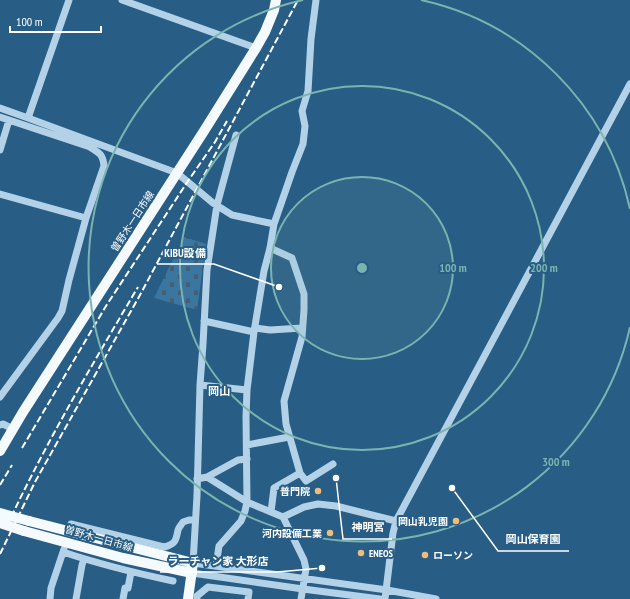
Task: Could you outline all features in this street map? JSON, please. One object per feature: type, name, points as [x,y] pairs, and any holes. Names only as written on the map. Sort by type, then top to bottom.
[{"type":"main road","name":"曽野木一日市線","points":[[0,451],[256,48],[265,32],[274,10],[276,0]]},
{"type":"main road","name":"曽野木一日市線","points":[[0,513],[193,563]]},
{"type":"main road","name":"曽野木一日市線","points":[[0,523],[123,558],[192,573]]},
{"type":"main road","points":[[188,599],[193,563]]},
{"type":"street","points":[[28,118],[69,0]]},
{"type":"street","points":[[122,0],[256,48]]},
{"type":"street","points":[[216,566],[219,546],[241,521],[247,502],[247,390],[254,330],[274,224],[303,144],[305,126],[302,111],[308,91],[311,39],[316,0]]},
{"type":"street","points":[[385,599],[393,533],[396,521],[630,84]]},
{"type":"street","points":[[0,108],[177,173],[216,205],[232,215],[274,224]]},
{"type":"street","points":[[0,117],[90,147],[101,154],[104,159],[104,166],[86,218],[62,311],[0,397]]},
{"type":"street","points":[[0,150],[9,120]]},
{"type":"street","points":[[236,135],[216,205],[207,270],[200,385],[193,563],[387,590],[436,599]]},
{"type":"street","points":[[0,194],[86,218]]},
{"type":"street","points":[[270,248],[292,258],[304,294],[302,337],[284,401],[289,437],[300,473],[306,480],[333,464]]},
{"type":"street","points":[[204,321],[254,330],[302,328]]},
{"type":"street","points":[[200,385],[247,390]]},
{"type":"street","points":[[0,425],[3,424],[13,429]]},
{"type":"street","points":[[247,445],[289,437]]},
{"type":"street","points":[[196,479],[207,477],[238,460],[247,459]]},
{"type":"street","points":[[270,512],[274,488],[300,473]]},
{"type":"street","points":[[207,477],[247,502],[283,517],[304,560],[306,569],[301,599]]},
{"type":"street","points":[[283,517],[304,507],[318,504],[336,506],[396,521]]},
{"type":"street","points":[[71,526],[71,524],[164,547],[175,542],[183,522],[195,520]]},
{"type":"street","points":[[52,599],[52,588],[63,550],[84,559],[131,572],[173,581]]},
{"type":"street","points":[[76,599],[84,559]]},
{"type":"street","points":[[123,599],[125,588],[128,588],[131,572]]},
{"type":"street","points":[[192,573],[351,597],[380,599]]},
{"type":"street","points":[[197,599],[197,596],[208,587],[249,592],[248,599]]},
{"type":"green space","points":[[184,237],[206,244],[197,310],[154,298]]},
{"type":"railway","points":[[0,554],[35,482],[140,295],[298,0]]},
{"type":"railway","points":[[22,448],[106,306],[215,142],[227,121]]},
{"type":"railway","points":[[7,526],[53,435],[86,375],[138,287]]},
{"type":"railway","points":[[0,485],[12,465]]},
{"type":"place","name":"KIBU設備","points":[[279,287]]},
{"type":"place","name":"神明宮","points":[[336,478]]},
{"type":"place","name":"岡山保育園","points":[[452,488]]},
{"type":"place","name":"普門院","points":[[318,491]]},
{"type":"place","name":"岡山乳児園","points":[[456,521]]},
{"type":"place","name":"河内設備工業","points":[[330,533]]},
{"type":"place","name":"ENEOS","points":[[361,553]]},
{"type":"place","name":"ローソン","points":[[425,555]]},
{"type":"place","name":"ラーチャン家 大形店","points":[[322,568]]},
{"type":"district","name":"岡山","points":[[219,391]]}]
